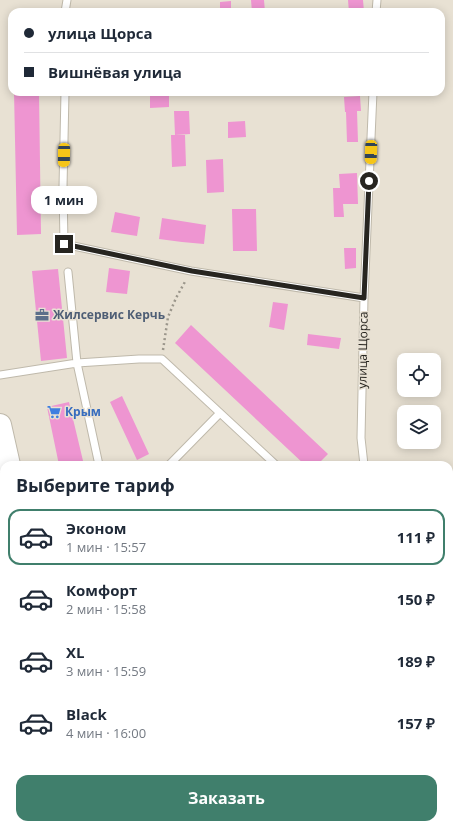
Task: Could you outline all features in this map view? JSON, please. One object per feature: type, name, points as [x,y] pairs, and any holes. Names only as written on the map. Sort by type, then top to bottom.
[{"type":"main road","points":[[0,425],[8,461]]},
{"type":"lane","points":[[65,96],[63,186],[64,244],[192,271],[364,298]]},
{"type":"lane","name":"улица Щорса","points":[[364,461],[361,438],[364,298],[373,96]]},
{"type":"lane","points":[[68,272],[77,363],[98,461]]},
{"type":"lane","points":[[0,375],[77,363],[162,359],[272,461]]},
{"type":"lane","points":[[173,461],[220,413]]},
{"type":"path","points":[[162,359],[168,317],[176,298],[192,271]]},
{"type":"building","points":[[251,0],[264,0],[265,8],[252,8]]},
{"type":"building","points":[[348,0],[363,0],[364,8],[349,8]]},
{"type":"building","points":[[231,1],[231,8],[220,8],[220,2]]},
{"type":"building","points":[[14,96],[39,96],[41,234],[17,235]]},
{"type":"building","points":[[150,96],[169,96],[169,107],[150,108]]},
{"type":"building","points":[[360,96],[361,111],[357,111],[358,142],[347,142],[344,97]]},
{"type":"building","points":[[174,111],[189,111],[190,134],[175,135]]},
{"type":"building","points":[[245,121],[246,137],[228,138],[228,122]]},
{"type":"building","points":[[171,135],[185,135],[186,166],[172,167]]},
{"type":"building","points":[[223,159],[224,192],[207,193],[206,160]]},
{"type":"building","points":[[357,173],[358,204],[343,204],[344,217],[334,217],[333,188],[340,188],[339,174]]},
{"type":"building","points":[[232,209],[256,209],[257,251],[233,251]]},
{"type":"building","points":[[115,212],[140,217],[137,236],[111,232]]},
{"type":"building","points":[[162,218],[206,225],[204,244],[159,239]]},
{"type":"building","points":[[344,248],[356,248],[356,268],[345,269]]},
{"type":"building","points":[[109,268],[130,271],[127,294],[106,292]]},
{"type":"building","points":[[58,269],[67,358],[41,361],[32,271]]},
{"type":"building","points":[[273,302],[288,304],[284,330],[269,327]]},
{"type":"building","points":[[191,325],[328,454],[321,461],[301,461],[175,343]]},
{"type":"building","points":[[308,334],[341,338],[339,349],[307,345]]},
{"type":"building","points":[[122,396],[149,454],[137,460],[110,402]]},
{"type":"building","points":[[69,402],[83,461],[58,461],[47,407]]},
{"type":"place","name":"Жилсервис Керчь","points":[[42,315]]},
{"type":"place","name":"Крым","points":[[54,412]]},
{"type":"route","points":[[64,244],[192,271],[364,298],[369,181]]}]
